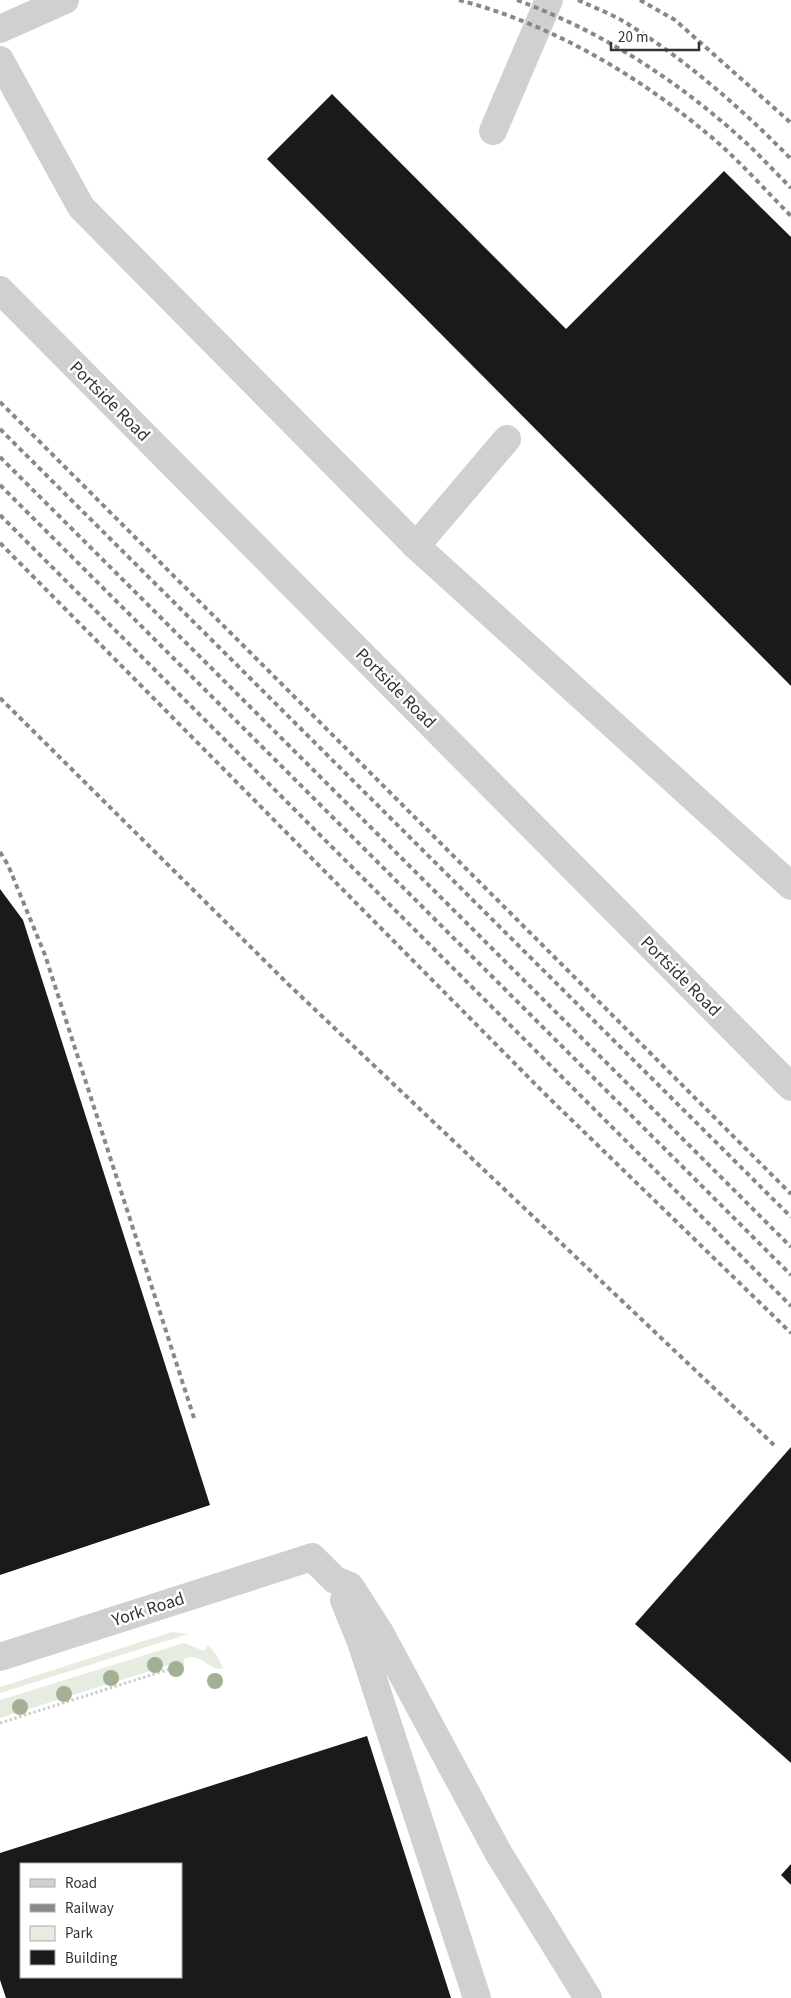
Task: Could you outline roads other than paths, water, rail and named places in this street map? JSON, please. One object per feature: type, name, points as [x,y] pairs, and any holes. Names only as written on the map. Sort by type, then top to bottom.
[{"type":"street","points":[[0,29],[65,0]]},
{"type":"street","points":[[493,131],[549,0]]},
{"type":"street","points":[[0,60],[81,207],[416,546],[791,886]]},
{"type":"street","name":"Portside Road","points":[[0,290],[791,1086]]},
{"type":"street","points":[[416,546],[507,439]]},
{"type":"street","name":"York Road","points":[[0,1657],[312,1557],[335,1580]]},
{"type":"street","points":[[335,1580],[361,1642],[477,1998]]},
{"type":"street","points":[[335,1580],[350,1586],[379,1631],[500,1854],[588,1998]]},
{"type":"railway","points":[[459,0],[493,10],[560,37],[623,72],[653,92],[721,145],[791,216]]},
{"type":"railway","points":[[517,0],[547,12],[604,40],[658,73],[684,91],[734,132],[791,188]]},
{"type":"railway","points":[[578,0],[623,21],[668,51],[732,103],[791,159]]},
{"type":"railway","points":[[640,0],[675,20],[791,123]]},
{"type":"railway","points":[[0,402],[791,1194]]},
{"type":"railway","points":[[0,429],[791,1217]]},
{"type":"railway","points":[[0,457],[791,1247]]},
{"type":"railway","points":[[0,485],[791,1275]]},
{"type":"railway","points":[[0,515],[791,1306]]},
{"type":"railway","points":[[0,543],[545,1094],[791,1333]]},
{"type":"railway","points":[[0,698],[288,984],[774,1445]]},
{"type":"railway","points":[[0,852],[8,865],[45,955],[194,1418]]}]
